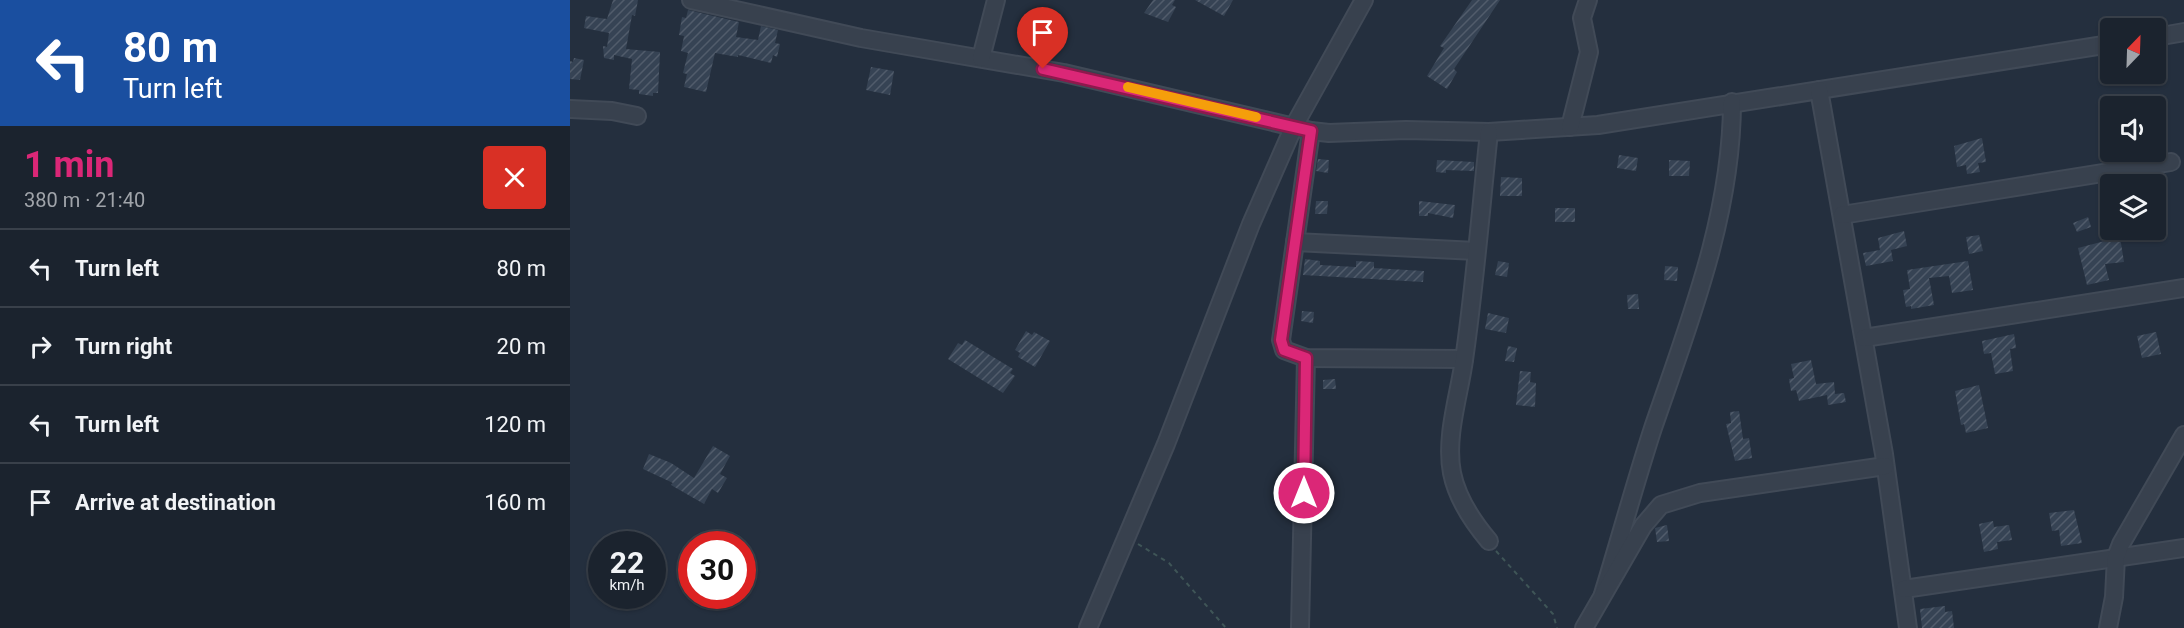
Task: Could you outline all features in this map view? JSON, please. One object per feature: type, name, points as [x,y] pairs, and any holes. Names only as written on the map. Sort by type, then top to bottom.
[{"type":"street","points":[[692,0],[861,38],[1064,72],[1311,131],[1329,133],[1406,130],[1489,132],[1570,127],[2100,46]]},
{"type":"street","points":[[981,58],[996,0]]},
{"type":"street","points":[[1088,628],[1127,538],[1251,224],[1294,126],[1364,0]]},
{"type":"street","points":[[1570,127],[1589,52],[1582,18],[1588,0]]},
{"type":"street","points":[[2166,35],[2184,32]]},
{"type":"street","points":[[1819,90],[1864,338],[1904,589],[1908,628]]},
{"type":"street","points":[[1603,594],[1650,438],[1707,268],[1730,153],[1732,102]]},
{"type":"street","points":[[570,109],[612,111],[637,116]]},
{"type":"street","points":[[1311,131],[1281,340],[1284,350],[1306,358],[1464,359]]},
{"type":"street","points":[[1489,132],[1464,359],[1452,430],[1452,473],[1474,525],[1489,541]]},
{"type":"street","points":[[1842,215],[2171,162]]},
{"type":"street","points":[[1295,242],[1476,251]]},
{"type":"street","points":[[1864,338],[2184,288]]},
{"type":"street","points":[[1300,628],[1306,358]]},
{"type":"street","points":[[2108,628],[2116,586],[2116,557],[2127,531],[2184,435]]},
{"type":"street","points":[[1584,628],[1643,526],[1661,505],[1700,493],[1885,466]]},
{"type":"street","points":[[1904,589],[2184,548]]},
{"type":"path","points":[[1127,538],[1169,563],[1226,628]]},
{"type":"path","points":[[1489,541],[1520,581],[1553,614],[1557,628]]},
{"type":"building","points":[[613,0],[638,0],[635,16],[632,15],[626,49],[660,52],[658,93],[653,93],[653,96],[639,94],[639,90],[629,89],[632,59],[614,55],[614,60],[604,58],[603,46],[607,47],[609,33],[584,28],[586,16],[607,19]]},
{"type":"building","points":[[1153,0],[1175,0],[1172,5],[1176,7],[1168,22],[1144,13]]},
{"type":"building","points":[[1195,0],[1233,0],[1224,16]]},
{"type":"building","points":[[1472,0],[1500,0],[1454,69],[1457,72],[1447,89],[1427,76],[1444,48],[1440,46]]},
{"type":"building","points":[[688,10],[739,22],[736,37],[758,40],[761,26],[778,30],[775,43],[780,44],[777,57],[773,55],[771,63],[738,55],[738,57],[715,53],[706,92],[684,87],[687,74],[683,73],[688,53],[681,51],[684,36],[679,35],[682,17],[686,18]]},
{"type":"building","points":[[574,58],[584,60],[580,80],[570,79],[570,61],[573,62]]},
{"type":"building","points":[[871,67],[894,71],[890,95],[866,90]]},
{"type":"building","points":[[1982,138],[1986,162],[1978,163],[1980,172],[1967,174],[1966,165],[1957,167],[1954,146]]},
{"type":"building","points":[[1619,155],[1638,158],[1636,171],[1617,168]]},
{"type":"building","points":[[1318,159],[1329,160],[1328,173],[1316,171]]},
{"type":"building","points":[[1437,160],[1474,162],[1474,171],[1436,172]]},
{"type":"building","points":[[1669,160],[1690,161],[1689,176],[1669,176]]},
{"type":"building","points":[[1501,177],[1522,178],[1522,196],[1500,196]]},
{"type":"building","points":[[1316,201],[1328,201],[1327,214],[1315,214]]},
{"type":"building","points":[[1419,201],[1455,205],[1453,218],[1428,213],[1428,216],[1419,216]]},
{"type":"building","points":[[1555,208],[1575,208],[1575,222],[1555,222]]},
{"type":"building","points":[[2088,217],[2091,227],[2077,232],[2073,223]]},
{"type":"building","points":[[1904,231],[1907,246],[1891,250],[1893,261],[1866,266],[1863,253],[1880,250],[1878,238]]},
{"type":"building","points":[[1979,235],[1983,251],[1969,254],[1966,237]]},
{"type":"building","points":[[2109,240],[2120,240],[2124,262],[2105,264],[2109,280],[2087,285],[2078,248]]},
{"type":"building","points":[[1305,259],[1320,261],[1320,265],[1356,267],[1356,261],[1374,262],[1374,268],[1424,271],[1423,282],[1303,275]]},
{"type":"building","points":[[1498,261],[1509,263],[1507,277],[1495,275]]},
{"type":"building","points":[[1968,261],[1973,290],[1952,293],[1949,276],[1929,278],[1934,305],[1911,309],[1911,306],[1906,307],[1903,290],[1910,289],[1907,270]]},
{"type":"building","points":[[1665,266],[1678,267],[1677,281],[1664,280]]},
{"type":"building","points":[[1638,294],[1639,309],[1628,309],[1627,295]]},
{"type":"building","points":[[1302,311],[1314,312],[1313,323],[1301,321]]},
{"type":"building","points":[[1488,313],[1509,318],[1506,333],[1485,329]]},
{"type":"building","points":[[1026,331],[1032,335],[1034,332],[1050,341],[1035,367],[1018,357],[1020,353],[1015,350]]},
{"type":"building","points":[[2156,332],[2161,354],[2142,358],[2137,336]]},
{"type":"building","points":[[2014,334],[2016,348],[2010,349],[2013,371],[1995,374],[1991,353],[1984,354],[1982,341]]},
{"type":"building","points":[[965,340],[1013,369],[1010,373],[1015,376],[1003,393],[948,359],[958,343],[962,345]]},
{"type":"building","points":[[1508,346],[1517,348],[1514,362],[1505,361]]},
{"type":"building","points":[[1811,360],[1816,384],[1834,382],[1835,394],[1844,393],[1846,402],[1828,405],[1827,395],[1799,401],[1796,390],[1791,391],[1789,379],[1794,378],[1791,364]]},
{"type":"building","points":[[1520,371],[1531,372],[1530,382],[1536,383],[1535,407],[1516,405]]},
{"type":"building","points":[[1335,379],[1336,389],[1323,389],[1323,380]]},
{"type":"building","points":[[1979,385],[1988,428],[1966,433],[1964,424],[1961,425],[1955,391]]},
{"type":"building","points":[[1739,411],[1743,439],[1749,438],[1752,458],[1735,461],[1726,424],[1731,423],[1730,412]]},
{"type":"building","points":[[713,446],[730,456],[720,474],[727,478],[718,493],[712,489],[704,504],[671,485],[673,483],[643,469],[649,454],[671,463],[694,478]]},
{"type":"building","points":[[2074,510],[2082,543],[2061,546],[2059,530],[2052,531],[2049,513]]},
{"type":"building","points":[[1993,521],[1994,527],[2009,525],[2012,540],[1997,542],[1998,549],[1984,552],[1979,524]]},
{"type":"building","points":[[1667,525],[1669,541],[1657,542],[1655,528]]},
{"type":"building","points":[[1945,606],[1945,612],[1952,611],[1954,628],[1922,628],[1920,609]]},
{"type":"slow traffic","points":[[1128,87],[1256,117]]},
{"type":"route","points":[[1043,69],[1064,72],[1311,131],[1281,340],[1284,350],[1306,358],[1304,493]]}]
